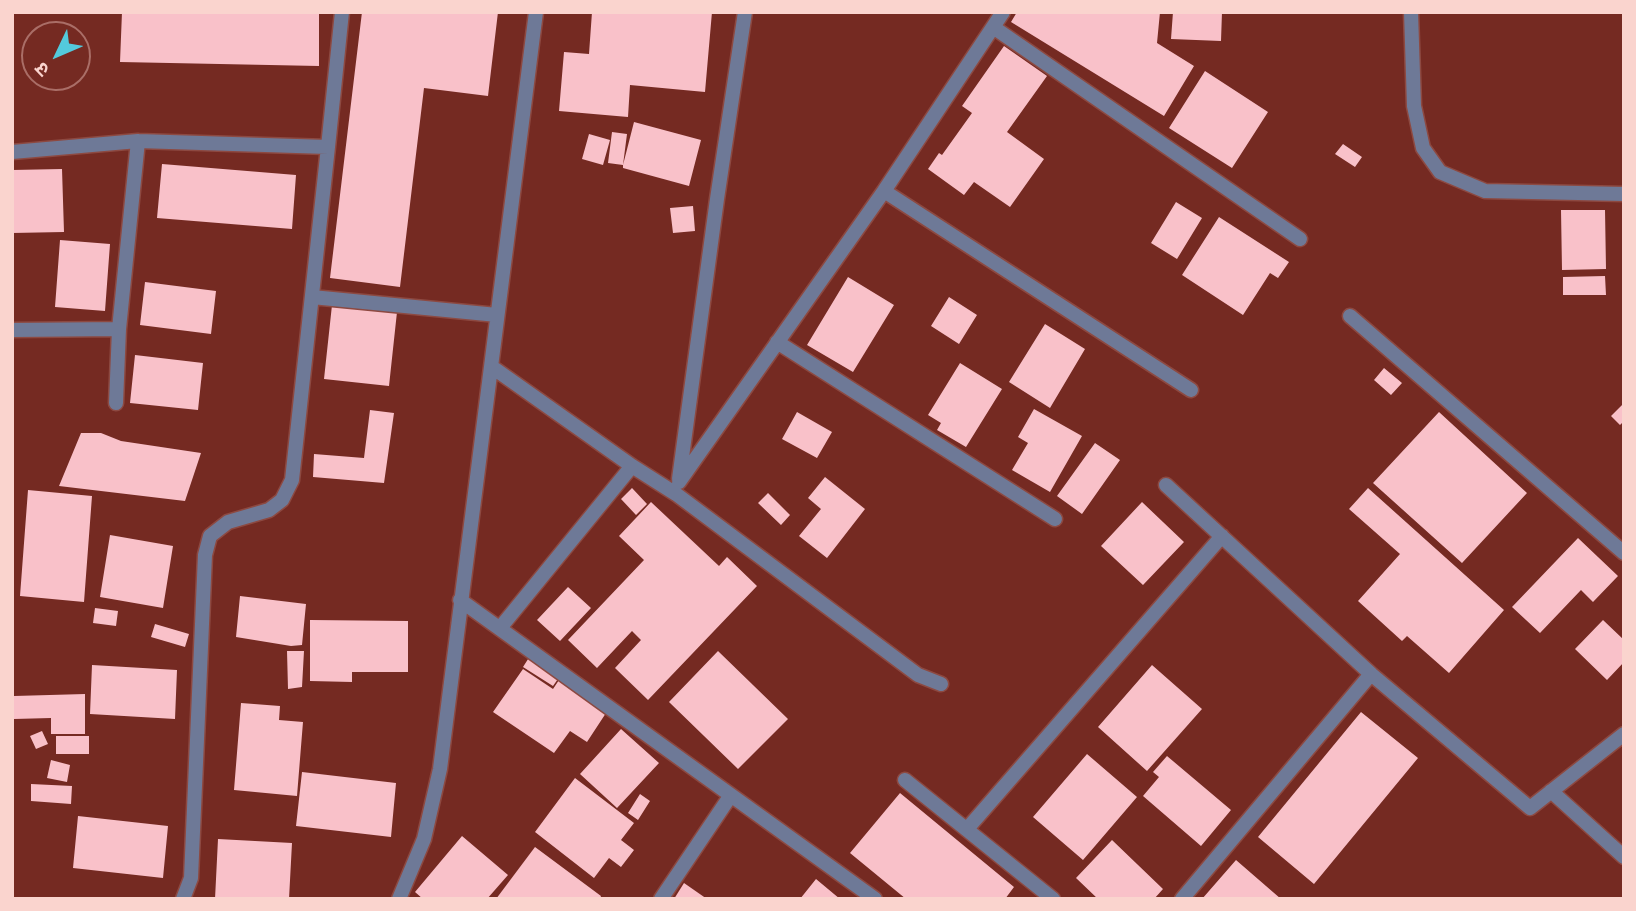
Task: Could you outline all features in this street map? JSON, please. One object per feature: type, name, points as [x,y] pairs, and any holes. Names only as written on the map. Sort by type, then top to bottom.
[{"type":"street","points":[[183,899],[191,878],[205,555],[210,536],[228,522],[269,510],[282,500],[292,480],[342,12]]},
{"type":"street","points":[[398,899],[424,839],[440,769],[536,12]]},
{"type":"street","points":[[678,488],[745,12]]},
{"type":"street","points":[[678,488],[884,191],[1003,12]]},
{"type":"street","points":[[1411,12],[1414,106],[1423,148],[1440,172],[1485,191],[1624,194]]},
{"type":"street","points":[[993,27],[1300,239]]},
{"type":"street","points":[[12,152],[138,141],[328,147]]},
{"type":"street","points":[[116,403],[119,329],[138,141]]},
{"type":"street","points":[[884,191],[1191,390]]},
{"type":"street","points":[[312,298],[497,315]]},
{"type":"street","points":[[1350,316],[1624,553]]},
{"type":"street","points":[[12,330],[119,329]]},
{"type":"street","points":[[777,342],[1055,519]]},
{"type":"street","points":[[492,368],[632,466],[678,488],[918,675],[942,684]]},
{"type":"street","points":[[500,628],[632,466]]},
{"type":"street","points":[[1166,485],[1371,674],[1530,808],[1624,734]]},
{"type":"street","points":[[967,830],[1222,536]]},
{"type":"street","points":[[460,600],[875,899]]},
{"type":"street","points":[[1182,899],[1371,674]]},
{"type":"street","points":[[905,780],[1053,899]]},
{"type":"street","points":[[1551,791],[1624,857]]},
{"type":"street","points":[[660,899],[732,795]]},
{"type":"building","points":[[122,12],[319,12],[319,66],[120,62]]},
{"type":"building","points":[[362,12],[498,12],[488,96],[424,88],[400,287],[330,278]]},
{"type":"building","points":[[592,12],[712,12],[705,92],[630,85],[628,117],[559,111],[564,52],[589,54]]},
{"type":"building","points":[[1017,12],[1160,12],[1157,43],[1194,66],[1164,116],[1011,22]]},
{"type":"building","points":[[1173,12],[1222,12],[1221,41],[1171,39]]},
{"type":"building","points":[[1004,46],[1047,76],[1007,132],[1044,159],[1010,207],[974,182],[964,195],[928,169],[939,153],[942,155],[972,113],[962,106]]},
{"type":"building","points":[[1205,71],[1268,112],[1232,168],[1169,128]]},
{"type":"building","points":[[634,122],[701,140],[689,186],[623,168]]},
{"type":"building","points":[[612,132],[627,134],[623,165],[608,163]]},
{"type":"building","points":[[589,134],[610,140],[603,165],[582,159]]},
{"type":"building","points":[[1343,144],[1362,157],[1355,167],[1335,154]]},
{"type":"building","points":[[162,164],[296,175],[292,229],[157,218]]},
{"type":"building","points":[[62,169],[64,232],[12,233],[12,170]]},
{"type":"building","points":[[1176,202],[1202,218],[1177,259],[1151,243]]},
{"type":"building","points":[[693,206],[695,231],[673,233],[670,208]]},
{"type":"building","points":[[1561,210],[1605,210],[1606,269],[1562,270]]},
{"type":"building","points":[[1219,217],[1289,262],[1278,278],[1270,273],[1243,315],[1182,275]]},
{"type":"building","points":[[60,240],[110,244],[105,311],[55,307]]},
{"type":"building","points":[[1605,276],[1606,295],[1563,295],[1563,277]]},
{"type":"building","points":[[848,277],[894,305],[853,372],[807,345]]},
{"type":"building","points":[[145,282],[216,291],[211,334],[140,325]]},
{"type":"building","points":[[949,297],[977,315],[959,344],[931,326]]},
{"type":"building","points":[[332,305],[397,312],[389,386],[324,379]]},
{"type":"building","points":[[1045,324],[1085,349],[1050,408],[1009,382]]},
{"type":"building","points":[[135,355],[203,363],[198,410],[130,403]]},
{"type":"building","points":[[960,363],[1002,389],[966,447],[937,430],[941,423],[928,415]]},
{"type":"building","points":[[1384,368],[1402,383],[1391,395],[1374,380]]},
{"type":"building","points":[[1624,403],[1624,421],[1620,425],[1611,416]]},
{"type":"building","points":[[1034,409],[1082,436],[1050,492],[1012,470],[1028,443],[1018,437]]},
{"type":"building","points":[[370,410],[394,413],[384,483],[313,477],[314,454],[364,458]]},
{"type":"building","points":[[797,412],[832,432],[817,458],[782,439]]},
{"type":"building","points":[[1439,412],[1527,493],[1462,563],[1373,483]]},
{"type":"building","points":[[81,433],[101,433],[121,441],[201,453],[185,501],[59,486]]},
{"type":"building","points":[[1095,443],[1120,460],[1082,514],[1057,496]]},
{"type":"building","points":[[825,477],[865,509],[827,558],[799,536],[821,509],[808,498]]},
{"type":"building","points":[[632,488],[647,504],[636,515],[621,499]]},
{"type":"building","points":[[1368,488],[1504,610],[1449,673],[1407,636],[1402,641],[1358,601],[1400,554],[1349,509]]},
{"type":"building","points":[[28,490],[92,496],[84,602],[20,596]]},
{"type":"building","points":[[768,493],[790,515],[781,525],[758,503]]},
{"type":"building","points":[[651,502],[719,566],[727,557],[757,586],[648,700],[615,668],[641,640],[632,631],[597,668],[568,640],[644,560],[619,536]]},
{"type":"building","points":[[1142,502],[1184,542],[1143,585],[1101,546]]},
{"type":"building","points":[[110,535],[173,546],[163,608],[100,597]]},
{"type":"building","points":[[1578,538],[1618,576],[1593,602],[1581,590],[1540,633],[1512,607]]},
{"type":"building","points":[[568,587],[591,608],[560,641],[537,620]]},
{"type":"building","points":[[240,596],[306,604],[302,645],[291,646],[236,637]]},
{"type":"building","points":[[95,608],[118,611],[116,626],[93,623]]},
{"type":"building","points":[[310,620],[408,621],[408,672],[352,672],[352,682],[310,681]]},
{"type":"building","points":[[1603,620],[1624,640],[1624,662],[1607,680],[1575,649]]},
{"type":"building","points":[[155,624],[189,634],[185,647],[151,637]]},
{"type":"building","points":[[287,651],[304,651],[302,687],[288,689]]},
{"type":"building","points":[[718,651],[788,719],[738,769],[669,702]]},
{"type":"building","points":[[530,656],[560,676],[553,686],[523,667]]},
{"type":"building","points":[[92,665],[177,670],[175,719],[90,714]]},
{"type":"building","points":[[1152,665],[1202,709],[1147,771],[1098,727]]},
{"type":"building","points":[[523,669],[553,689],[559,680],[606,713],[587,742],[570,731],[554,753],[493,712]]},
{"type":"building","points":[[85,694],[85,734],[51,734],[51,718],[14,719],[14,696]]},
{"type":"building","points":[[241,703],[280,706],[279,720],[303,722],[297,796],[234,790]]},
{"type":"building","points":[[1361,712],[1418,758],[1314,884],[1258,837]]},
{"type":"building","points":[[621,729],[659,763],[617,808],[580,774]]},
{"type":"building","points":[[42,731],[48,744],[36,749],[30,736]]},
{"type":"building","points":[[56,736],[89,736],[89,754],[56,754]]},
{"type":"building","points":[[1087,754],[1137,797],[1083,860],[1033,817]]},
{"type":"building","points":[[1167,756],[1231,810],[1201,846],[1143,796],[1159,777],[1153,772]]},
{"type":"building","points":[[51,760],[70,765],[67,782],[47,778]]},
{"type":"building","points":[[302,772],[396,783],[391,837],[296,826]]},
{"type":"building","points":[[575,778],[634,823],[621,840],[634,850],[621,867],[609,858],[594,878],[535,832]]},
{"type":"building","points":[[31,784],[72,786],[71,804],[31,801]]},
{"type":"building","points":[[900,793],[1014,887],[1005,899],[906,899],[850,853]]},
{"type":"building","points":[[640,794],[650,801],[638,820],[628,813]]},
{"type":"building","points":[[78,816],[168,826],[163,878],[73,868]]},
{"type":"building","points":[[462,836],[508,875],[487,899],[423,899],[415,892]]},
{"type":"building","points":[[218,839],[292,843],[289,899],[215,899]]},
{"type":"building","points":[[1112,840],[1163,889],[1154,899],[1098,899],[1076,878]]},
{"type":"building","points":[[535,847],[601,896],[600,899],[496,899]]},
{"type":"building","points":[[1236,860],[1281,899],[1202,899]]},
{"type":"building","points":[[816,879],[840,899],[800,899]]},
{"type":"building","points":[[684,883],[707,899],[674,899]]}]
